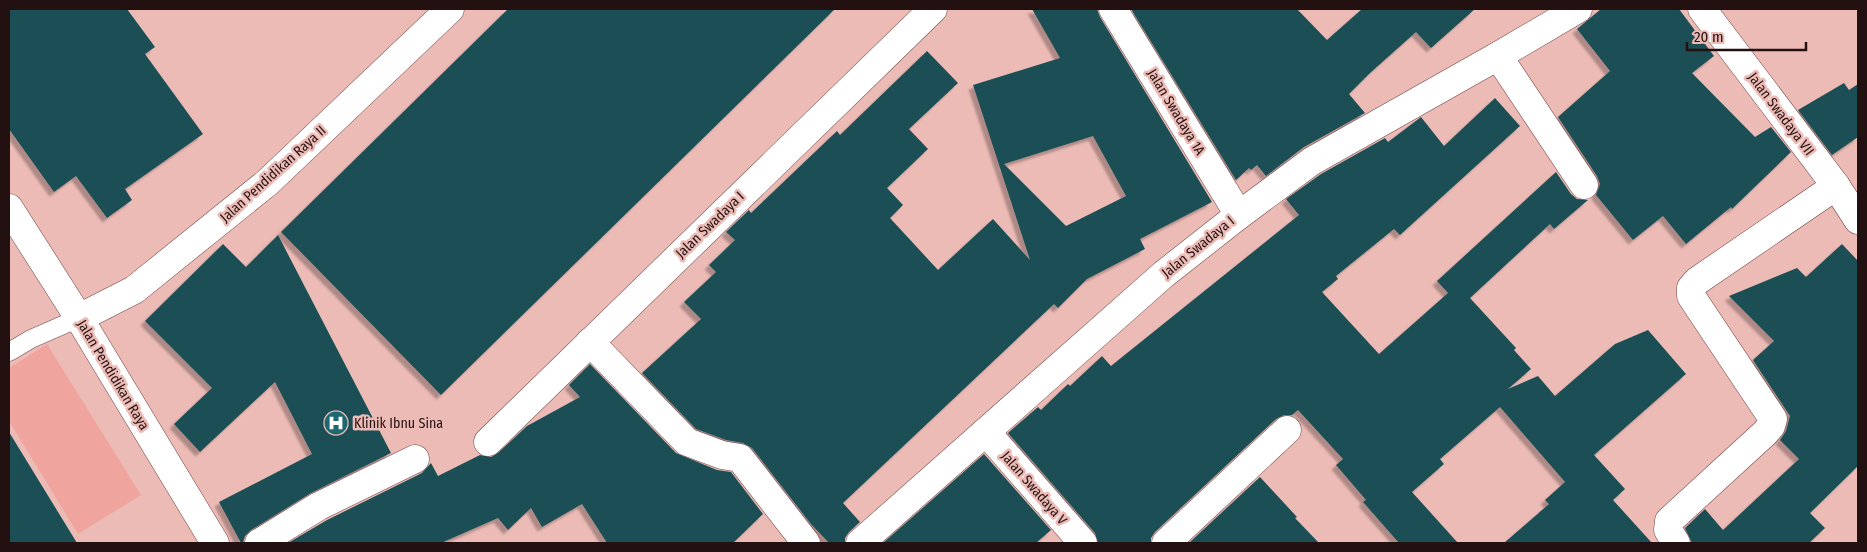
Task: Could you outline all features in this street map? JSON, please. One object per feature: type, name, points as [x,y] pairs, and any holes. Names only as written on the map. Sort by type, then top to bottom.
[{"type":"street","name":"Jalan Swadaya I","points":[[488,442],[933,9]]},
{"type":"street","name":"Jalan Swadaya 1A","points":[[1113,9],[1239,215]]},
{"type":"street","name":"Jalan Swadaya I","points":[[860,543],[1164,274],[1239,215],[1312,161],[1578,9]]},
{"type":"street","name":"Jalan Swadaya VII","points":[[1702,9],[1836,186],[1858,220]]},
{"type":"street","name":"Jalan Pendidikan Raya II","points":[[79,318],[134,290],[268,182],[441,12]]},
{"type":"street","points":[[1498,56],[1584,185]]},
{"type":"street","points":[[1676,543],[1668,530],[1669,521],[1772,426],[1772,419],[1691,296],[1691,288],[1697,281],[1836,186]]},
{"type":"street","name":"Jalan Pendidikan Raya","points":[[9,208],[79,318],[215,543]]},
{"type":"street","points":[[590,342],[687,442],[722,455],[740,458],[806,543]]},
{"type":"street","points":[[1166,543],[1287,430]]},
{"type":"street","name":"Jalan Swadaya V","points":[[986,432],[1083,543]]},
{"type":"street","points":[[258,543],[319,506],[415,460]]},
{"type":"lane","points":[[9,352],[30,339],[79,318]]},
{"type":"shaded area","points":[[47,344],[141,495],[78,534],[9,421],[9,368]]},
{"type":"building","points":[[9,9],[127,9],[155,47],[145,54],[203,134],[125,189],[132,200],[107,218],[76,176],[54,192],[9,129]]},
{"type":"building","points":[[508,9],[835,9],[441,395],[281,232]]},
{"type":"building","points":[[1032,9],[1097,9],[1100,17],[1212,202],[1140,239],[1145,249],[1087,279],[1058,308],[1054,304],[843,503],[860,522],[849,532],[845,538],[845,543],[829,543],[811,524],[752,448],[743,443],[726,440],[696,429],[642,373],[701,319],[684,302],[716,272],[709,265],[735,240],[726,232],[749,210],[751,213],[837,131],[840,135],[927,51],[958,83],[909,129],[928,149],[887,188],[903,205],[890,218],[938,270],[993,219],[1030,260],[973,85],[1060,58]],"holes":[[[1093,136],[1126,196],[1066,226],[1004,164]]]},
{"type":"building","points":[[1131,9],[1297,9],[1327,40],[1362,9],[1475,9],[1431,48],[1416,32],[1370,73],[1349,94],[1365,113],[1304,147],[1266,176],[1257,165],[1251,170],[1249,168],[1236,180]]},
{"type":"building","points":[[1601,9],[1679,9],[1714,56],[1692,73],[1755,137],[1771,127],[1791,152],[1732,209],[1731,207],[1686,244],[1663,216],[1633,240],[1596,195],[1600,184],[1597,176],[1558,117],[1610,71],[1577,29]]},
{"type":"building","points":[[1844,83],[1849,90],[1858,84],[1858,137],[1832,155],[1798,110]]},
{"type":"building","points":[[1495,98],[1520,126],[1400,235],[1394,229],[1336,276],[1338,279],[1322,292],[1379,354],[1448,293],[1437,281],[1556,172],[1571,194],[1577,199],[1588,200],[1554,229],[1550,224],[1470,298],[1516,348],[1514,350],[1531,369],[1508,389],[1538,376],[1555,396],[1615,344],[1648,330],[1686,374],[1594,455],[1625,489],[1613,500],[1652,543],[1504,543],[1549,504],[1545,500],[1565,482],[1500,407],[1440,459],[1444,464],[1412,492],[1458,543],[1399,543],[1363,502],[1366,500],[1336,465],[1343,459],[1298,410],[1292,415],[1284,415],[1276,419],[1155,532],[1151,538],[1151,543],[1098,543],[1095,533],[1008,433],[1038,407],[1041,410],[1068,384],[1070,386],[1102,356],[1111,366],[1299,215],[1286,199],[1321,174],[1385,138],[1388,142],[1421,117],[1444,146]]},
{"type":"building","points":[[278,235],[391,453],[311,493],[251,530],[245,536],[243,543],[241,543],[219,502],[312,454],[275,382],[200,452],[174,424],[212,388],[145,321],[223,244],[246,267]]},
{"type":"building","points":[[1842,244],[1858,261],[1858,466],[1810,513],[1825,528],[1809,543],[1692,543],[1685,528],[1705,509],[1723,530],[1799,459],[1780,440],[1786,431],[1790,416],[1753,360],[1774,341],[1729,296],[1797,268],[1806,277]]},
{"type":"building","points":[[590,364],[676,453],[717,470],[731,472],[763,514],[733,543],[607,543],[582,504],[542,527],[531,508],[508,530],[498,518],[441,543],[288,543],[327,520],[422,473],[431,463],[438,476],[480,455],[491,457],[498,453],[527,426],[580,397],[569,385]]},
{"type":"building","points":[[9,432],[77,543],[9,543]]},
{"type":"building","points":[[984,454],[1051,530],[1036,543],[883,543]]},
{"type":"building","points":[[1260,477],[1319,543],[1189,543]]},
{"type":"place","name":"Klinik Ibnu Sina","points":[[336,423]]}]
